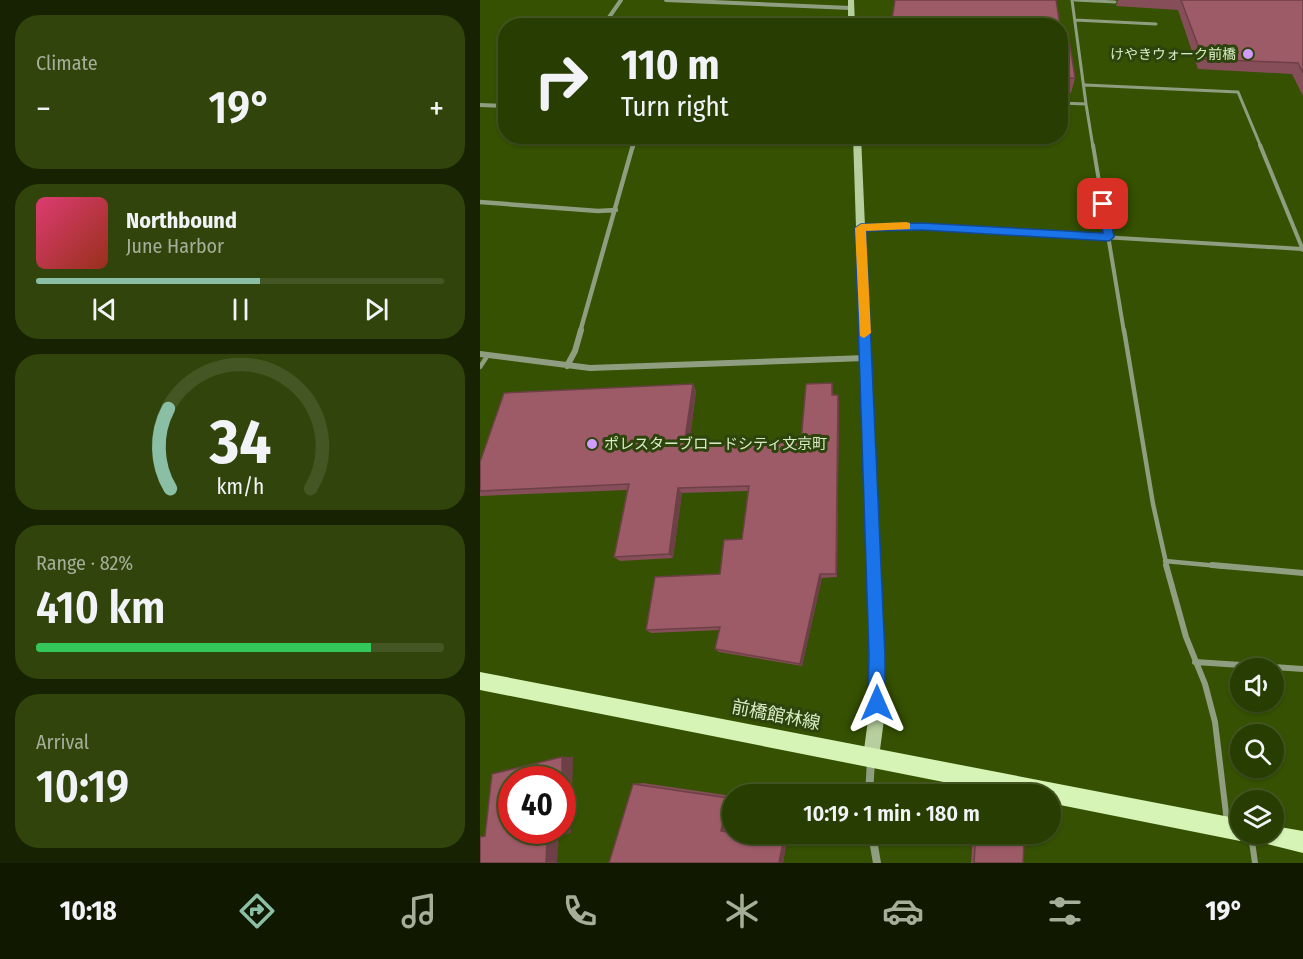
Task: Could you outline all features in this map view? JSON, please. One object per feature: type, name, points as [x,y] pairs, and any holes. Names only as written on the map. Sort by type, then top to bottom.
[{"type":"main road","name":"前橋館林線","points":[[480,681],[1230,828]]},
{"type":"main road","points":[[1284,838],[1303,842]]},
{"type":"street","points":[[609,18],[621,0]]},
{"type":"street","points":[[666,0],[851,4]]},
{"type":"street","points":[[480,105],[498,106]]},
{"type":"street","points":[[567,366],[575,351],[634,144]]},
{"type":"street","points":[[857,144],[877,655],[876,720],[870,784]]},
{"type":"street","points":[[480,202],[598,211],[616,210]]},
{"type":"street","points":[[480,354],[590,368],[865,358]]},
{"type":"street","points":[[874,844],[877,863]]},
{"type":"lane","points":[[1115,2],[1074,0],[1086,104],[1153,504],[1165,561],[1186,637],[1205,684],[1215,722],[1230,806]]},
{"type":"lane","points":[[1075,20],[1156,24]]},
{"type":"lane","points":[[861,228],[922,226],[1303,250],[1238,92],[1085,85]]},
{"type":"lane","points":[[1068,103],[1086,104]]},
{"type":"lane","points":[[480,367],[488,355]]},
{"type":"lane","points":[[1165,561],[1303,573]]},
{"type":"lane","points":[[1195,662],[1303,669]]},
{"type":"lane","points":[[1252,844],[1255,863]]},
{"type":"building","points":[[895,0],[1056,0],[1059,18],[892,18]]},
{"type":"building","name":"けやきウォーク前橋","points":[[1181,0],[1303,0],[1303,73],[1298,63],[1203,59]]},
{"type":"building","points":[[1068,33],[1075,78],[1068,78]]},
{"type":"building","points":[[832,383],[832,395],[838,395],[836,574],[820,574],[800,664],[715,649],[720,627],[646,630],[655,577],[720,574],[724,540],[742,539],[749,486],[678,488],[669,554],[614,557],[629,484],[480,491],[480,462],[504,393],[693,384],[684,446],[801,442],[806,384]]},
{"type":"building","points":[[562,757],[562,766],[525,766]]},
{"type":"building","points":[[498,773],[498,844],[547,844],[546,863],[480,863],[480,837],[485,836],[492,774]]},
{"type":"building","points":[[633,784],[722,797],[722,844],[783,844],[779,863],[609,863]]},
{"type":"building","points":[[975,844],[1024,844],[1023,863],[974,863]]},
{"type":"slow traffic","points":[[864,333],[861,228],[906,226]]},
{"type":"place","name":"けやきウォーク前橋","points":[[1248,54]]},
{"type":"place","name":"ポレスターブロードシティ文京町","points":[[592,444]]},
{"type":"route","points":[[877,703],[861,228],[922,226],[1109,237],[1103,204]]}]
